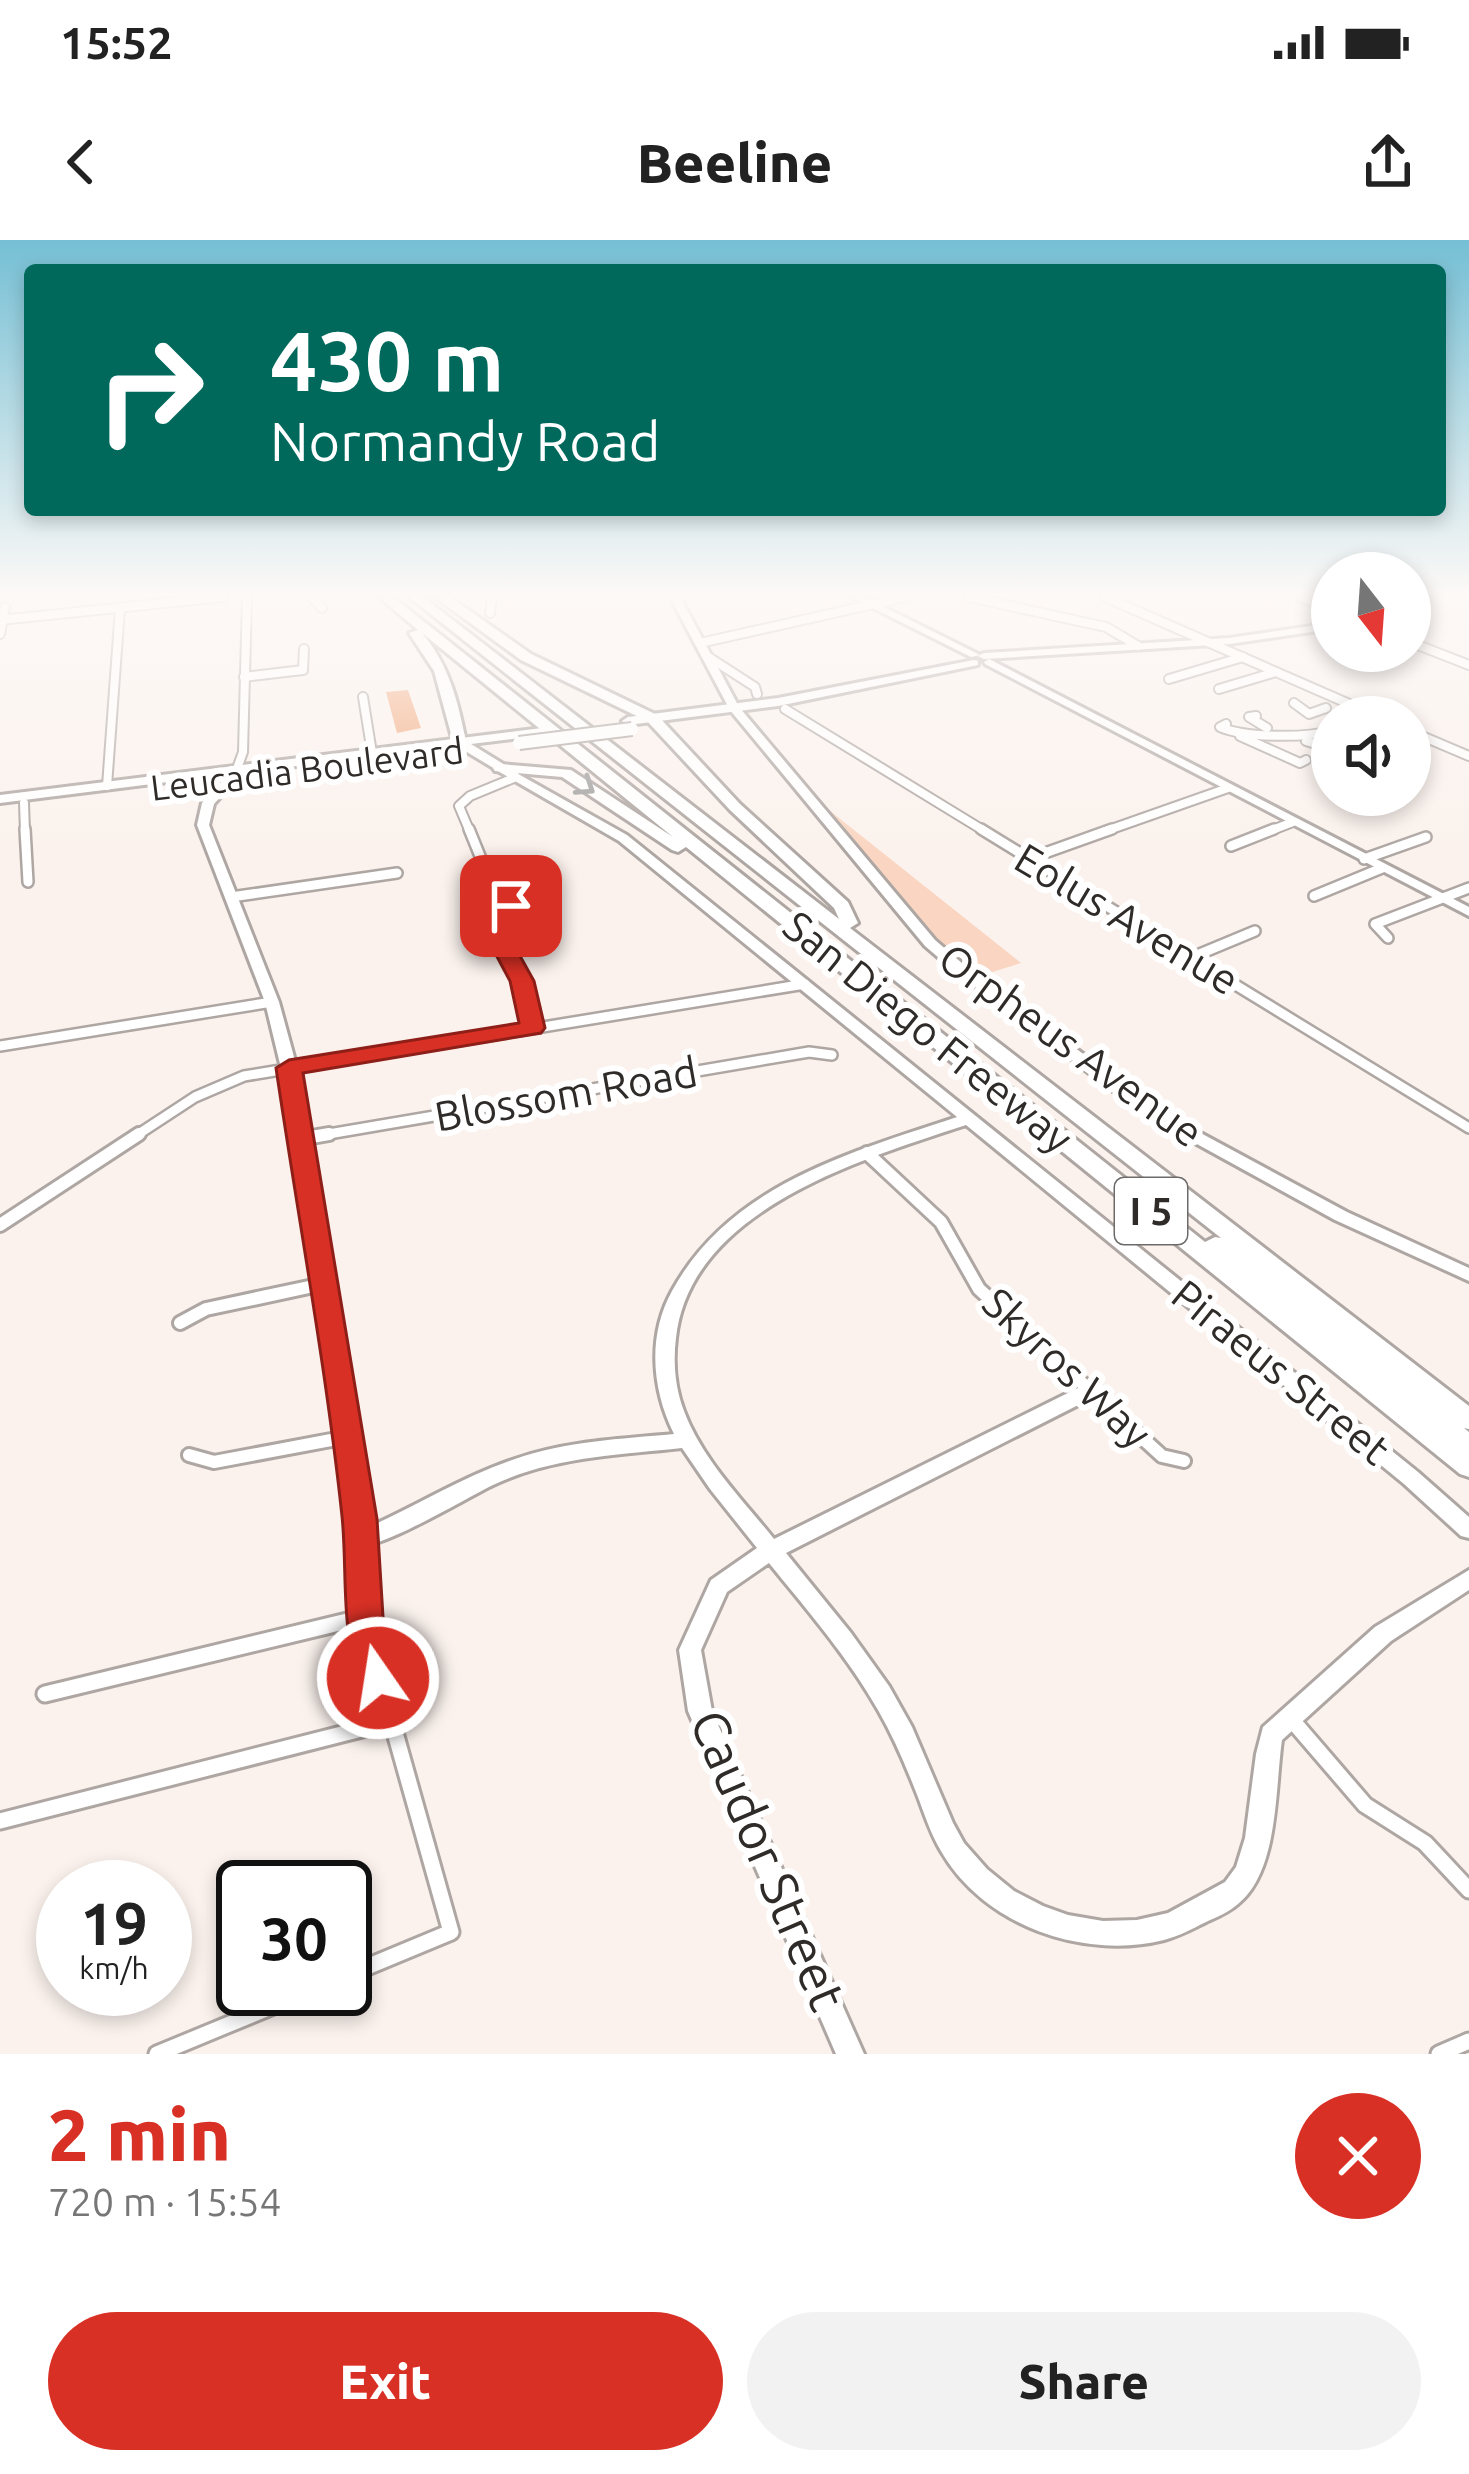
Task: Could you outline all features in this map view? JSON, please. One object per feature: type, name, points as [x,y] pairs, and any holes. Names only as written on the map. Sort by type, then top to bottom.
[{"type":"highway","points":[[445,682],[463,746]]},
{"type":"highway","name":"San Diego Freeway","points":[[495,682],[1469,1467]]},
{"type":"highway","points":[[498,682],[1469,1446]]},
{"type":"highway","points":[[523,682],[1469,1420]]},
{"type":"highway","name":"San Diego Freeway","points":[[538,682],[1469,1403]]},
{"type":"highway","points":[[576,682],[655,721],[735,807],[842,906],[849,923]]},
{"type":"highway","points":[[500,768],[566,772],[789,920]]},
{"type":"highway","points":[[516,777],[547,769]]},
{"type":"main road","name":"Leucadia Boulevard","points":[[0,802],[24,803],[737,711],[882,682]]},
{"type":"main road","name":"Leucadia Boulevard","points":[[737,711],[785,709],[869,691],[889,682]]},
{"type":"main road","name":"Leucadia Boulevard","points":[[0,802],[372,753],[463,746]]},
{"type":"main road","name":"Piraeus Street","points":[[463,746],[500,768]]},
{"type":"street","points":[[107,786],[115,682]]},
{"type":"street","points":[[244,682],[235,774],[202,814],[272,1002],[289,1068],[359,1519],[364,1617],[389,1722],[451,1932],[372,1965]]},
{"type":"street","name":"Orpheus Avenue","points":[[721,682],[737,711],[930,943],[982,987],[1182,1131],[1341,1216],[1469,1275]]},
{"type":"street","points":[[747,682],[757,694]]},
{"type":"street","points":[[1022,682],[1469,912]]},
{"type":"street","points":[[1220,689],[1244,682]]},
{"type":"street","points":[[1298,682],[1330,696]]},
{"type":"street","points":[[363,697],[372,753]]},
{"type":"street","points":[[1294,703],[1309,714]]},
{"type":"street","name":"Eolus Avenue","points":[[785,709],[1469,1128]]},
{"type":"street","points":[[1256,716],[1249,717],[1311,743]]},
{"type":"street","points":[[1226,724],[1220,727],[1300,763],[1306,760]]},
{"type":"street","points":[[1240,736],[1267,728]]},
{"type":"street","points":[[1306,741],[1311,738]]},
{"type":"street","points":[[1431,740],[1469,756]]},
{"type":"street","name":"Piraeus Street","points":[[500,768],[623,838],[971,1118],[1469,1530]]},
{"type":"street","points":[[482,861],[459,806],[470,796],[516,777]]},
{"type":"street","points":[[1028,859],[1228,788]]},
{"type":"street","points":[[24,803],[20,835],[29,857],[28,882]]},
{"type":"street","points":[[1232,845],[1293,822]]},
{"type":"street","points":[[1364,859],[1426,837]]},
{"type":"street","points":[[1314,896],[1382,868]]},
{"type":"street","points":[[231,897],[397,873]]},
{"type":"street","points":[[1388,938],[1375,924],[1469,888]]},
{"type":"street","points":[[500,924],[498,938],[522,981],[532,1028]]},
{"type":"street","points":[[1190,958],[1255,931]]},
{"type":"street","points":[[0,1225],[195,1096],[244,1076],[806,984]]},
{"type":"street","points":[[0,1046],[272,1002]]},
{"type":"street","name":"Blossom Road","points":[[300,1139],[809,1052],[832,1055]]},
{"type":"street","points":[[971,1118],[831,1166],[724,1233],[694,1265],[674,1305],[666,1337],[667,1385],[688,1440],[871,1678],[903,1731],[951,1846],[991,1888],[1061,1927],[1103,1936],[1162,1931],[1234,1892],[1256,1846],[1271,1735],[1383,1634],[1469,1579]]},
{"type":"street","name":"Skyros Way","points":[[867,1154],[941,1222],[979,1289],[1162,1456],[1184,1460]]},
{"type":"street","points":[[180,1323],[206,1309],[323,1284]]},
{"type":"street","name":"Caudor Street","points":[[850,2054],[700,1711],[690,1650],[719,1586],[771,1550],[1089,1390]]},
{"type":"street","points":[[190,1455],[214,1462],[346,1437]]},
{"type":"street","points":[[358,1540],[403,1524],[504,1471],[553,1456],[688,1440]]},
{"type":"street","points":[[45,1694],[364,1617]]},
{"type":"street","points":[[1289,1717],[1365,1805],[1425,1844],[1469,1890]]},
{"type":"street","points":[[0,1821],[389,1722]]},
{"type":"street","points":[[157,2054],[249,2016]]},
{"type":"street","points":[[1439,2054],[1469,2041]]},
{"type":"shaded area","points":[[795,783],[1021,963],[970,979],[958,971]]},
{"type":"building","points":[[408,690],[421,728],[397,733],[386,692]]},
{"type":"route","points":[[378,1678],[364,1617],[359,1519],[289,1068],[532,1028],[522,981],[498,938],[511,906]]}]
